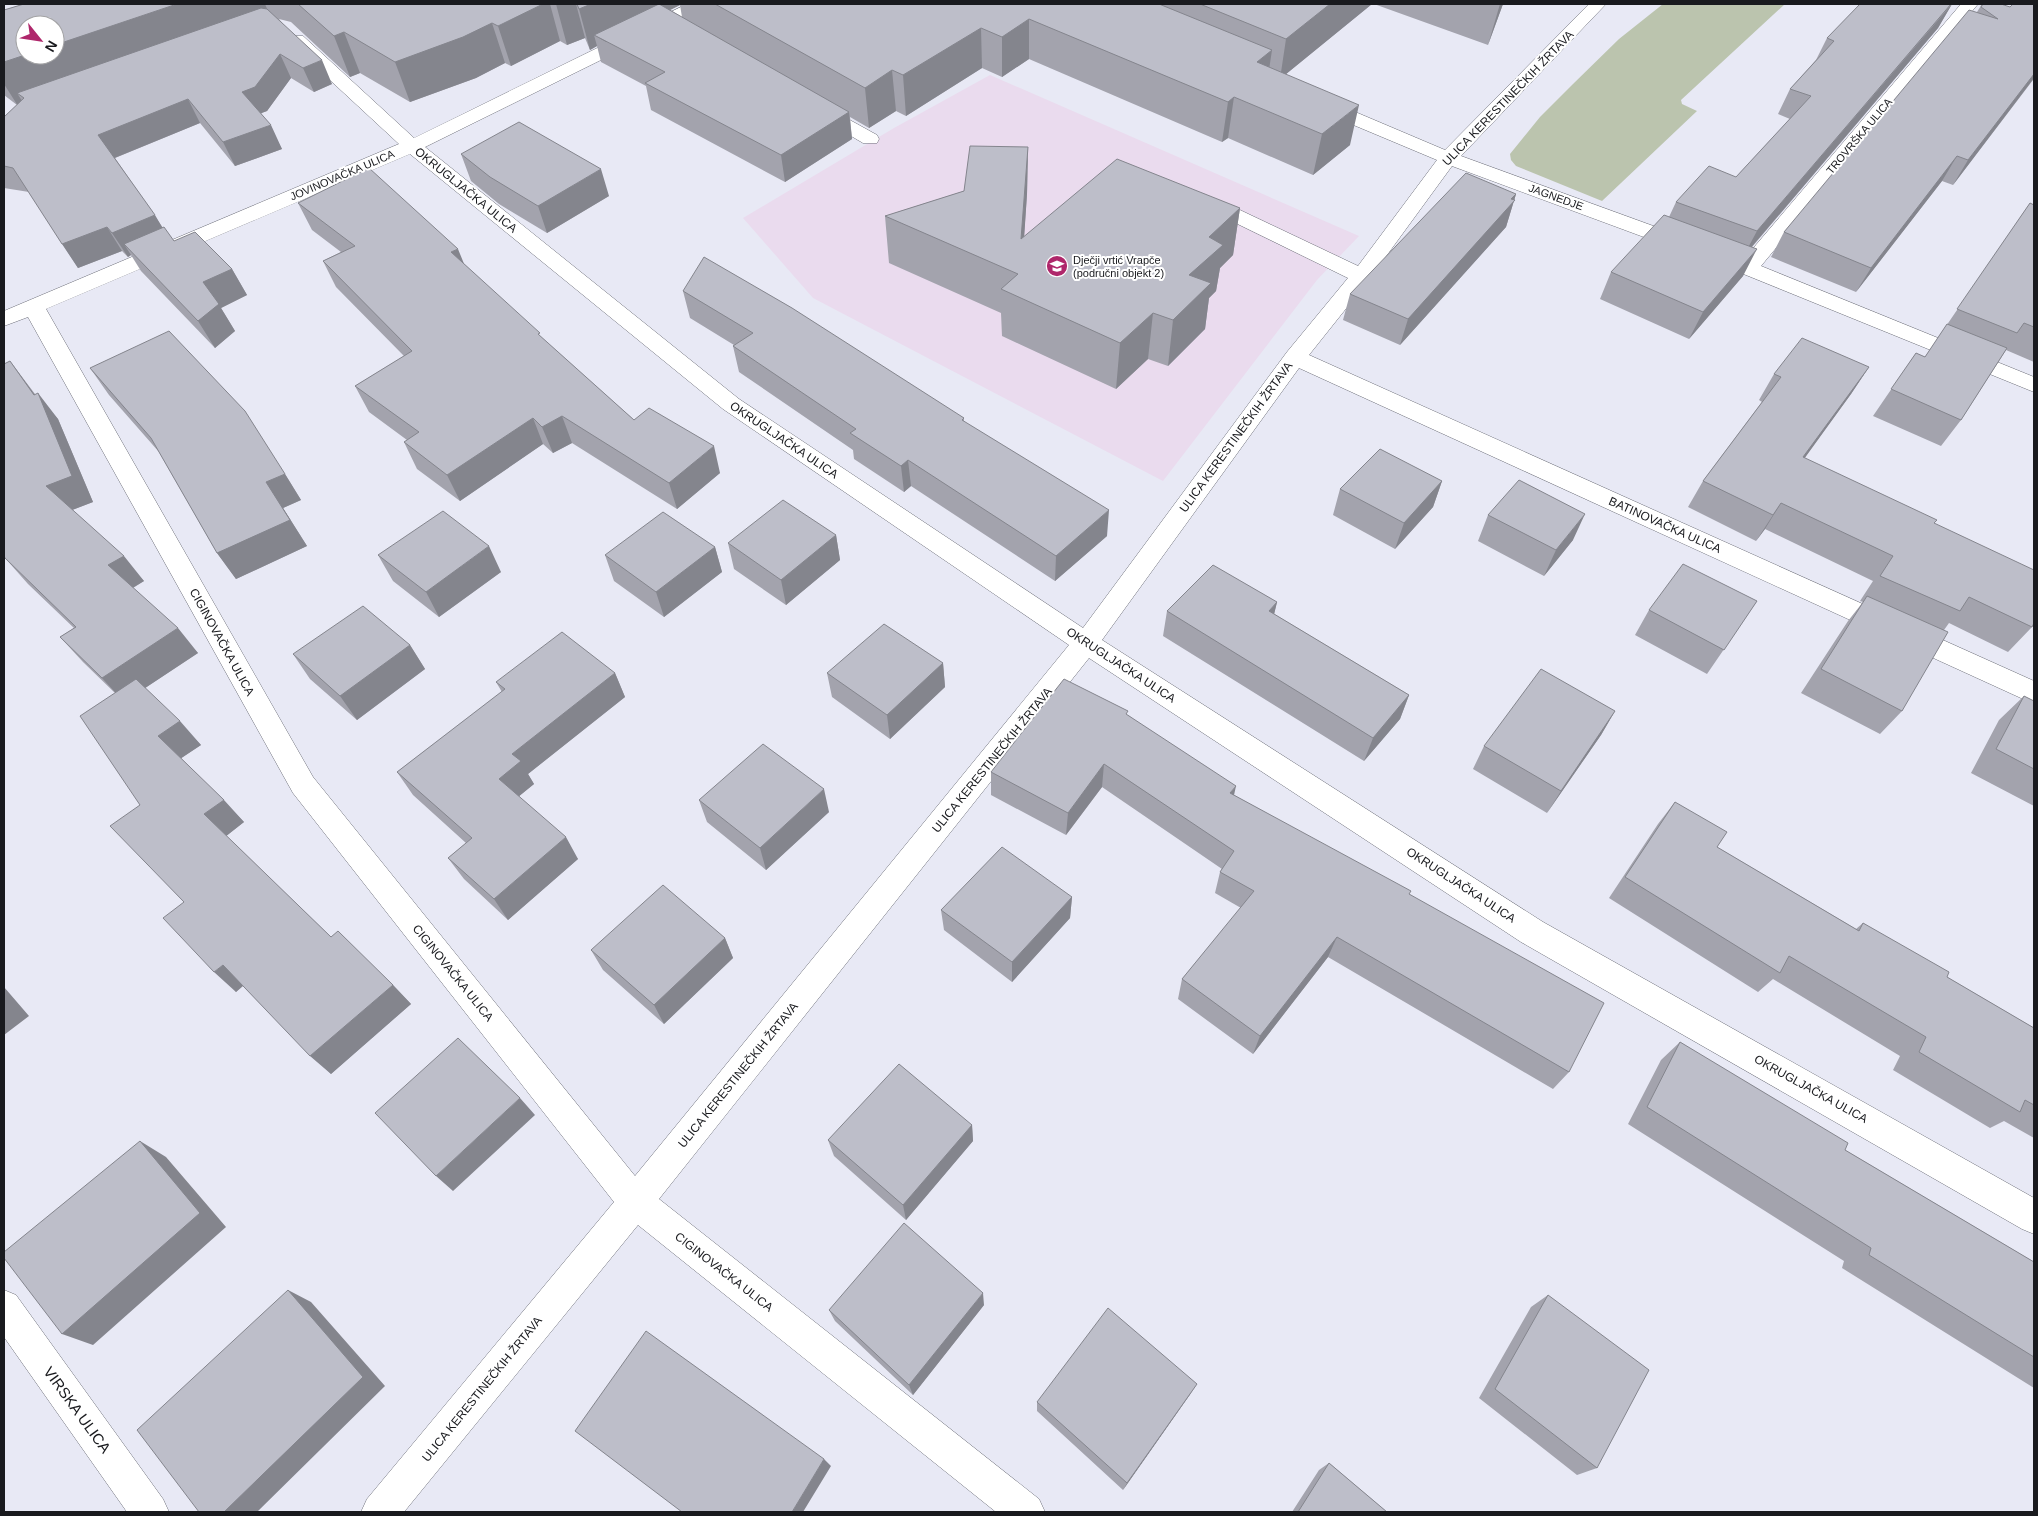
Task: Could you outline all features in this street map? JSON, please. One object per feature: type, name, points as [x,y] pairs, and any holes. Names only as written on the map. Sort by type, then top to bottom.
[{"type":"street","name":"JOVINOVAČKA ULICA","points":[[4,318],[412,146],[700,4]]},
{"type":"street","name":"ULICA KERESTINEČKIH ŽRTAVA","points":[[380,1512],[636,1202],[1086,643],[1295,357],[1360,276],[1448,158],[1598,4]]},
{"type":"street","name":"TROVRŠKA ULICA","points":[[1748,268],[1970,4]]},
{"type":"street","points":[[666,21],[683,30]]},
{"type":"street","name":"OKRUGLJAČKA ULICA","points":[[284,27],[412,146],[730,404],[1086,643],[1532,932],[2034,1217]]},
{"type":"street","name":"JAGNEDJE","points":[[1301,96],[1448,158],[1748,268],[2034,385]]},
{"type":"street","points":[[802,100],[870,139]]},
{"type":"street","points":[[1216,206],[1360,276]]},
{"type":"street","name":"CIGINOVAČKA ULICA","points":[[33,306],[303,785],[636,1202],[1026,1512]]},
{"type":"street","name":"BATINOVAČKA ULICA","points":[[1295,357],[2034,693]]},
{"type":"street","name":"VIRSKA ULICA","points":[[4,1307],[150,1512]]},
{"type":"shaded area","name":"Dječji vrtić Vrapče (područni objekt 2)","points":[[990,75],[1359,236],[1317,280],[1163,481],[813,298],[743,218],[894,128]]},
{"type":"green space","points":[[1663,4],[1785,4],[1681,100],[1682,104],[1697,111],[1602,201],[1516,166],[1511,160],[1510,154],[1540,117],[1619,39]]},
{"type":"building","points":[[24,4],[177,4],[65,42],[65,15],[15,15],[15,58],[4,62],[4,10]]},
{"type":"building","points":[[298,4],[543,4],[498,26],[492,23],[463,37],[395,62],[344,32],[334,36]]},
{"type":"building","points":[[577,4],[591,4],[579,9]]},
{"type":"building","points":[[659,4],[849,112],[781,155],[645,83],[665,72],[594,35]]},
{"type":"building","points":[[715,4],[1159,4],[1272,50],[1257,62],[1359,105],[1322,134],[1234,97],[1228,102],[1029,19],[1002,37],[981,28],[903,75],[892,70],[865,88]]},
{"type":"building","points":[[1200,4],[1330,4],[1286,39]]},
{"type":"building","points":[[1860,4],[1951,4],[1757,231],[1676,202],[1709,166],[1736,177],[1811,96],[1790,89],[1834,41],[1827,38]]},
{"type":"building","points":[[1983,4],[2001,4],[2010,7],[2013,4],[2034,4],[2034,74],[1968,160],[1957,156],[1871,268],[1784,232],[1969,10],[1998,19],[1981,7]]},
{"type":"building","points":[[261,8],[267,9],[322,60],[303,68],[280,54],[255,87],[242,92],[271,125],[223,142],[188,99],[98,135],[155,215],[112,233],[107,227],[62,244],[13,168],[4,166],[4,117],[24,98],[17,93]]},
{"type":"building","points":[[519,122],[601,169],[538,206],[490,177],[461,154]]},
{"type":"building","points":[[970,146],[1028,147],[1021,239],[1117,159],[1240,208],[1209,237],[1223,245],[1189,275],[1211,283],[1173,320],[1153,313],[1120,343],[1001,289],[1018,274],[885,216],[964,191]]},
{"type":"building","points":[[369,168],[458,249],[451,252],[540,333],[538,334],[634,420],[649,408],[714,446],[669,483],[562,416],[542,427],[533,418],[447,475],[404,442],[419,432],[355,386],[412,351],[323,261],[355,246],[298,203]]},
{"type":"building","points":[[1466,173],[1516,194],[1511,199],[1515,200],[1408,319],[1350,294]]},
{"type":"building","points":[[2030,203],[2034,205],[2034,327],[2024,323],[2017,333],[1957,309]]},
{"type":"building","points":[[1664,215],[1757,249],[1703,312],[1611,272]]},
{"type":"building","points":[[164,227],[174,241],[195,232],[232,269],[203,282],[219,304],[198,321],[124,244]]},
{"type":"building","points":[[704,257],[792,308],[964,418],[962,420],[1109,510],[1056,556],[908,460],[901,466],[850,433],[856,429],[733,346],[753,333],[683,291]]},
{"type":"building","points":[[1947,324],[2007,348],[1961,420],[1891,389],[1916,353],[1925,357]]},
{"type":"building","points":[[169,331],[245,411],[285,474],[266,482],[290,520],[217,553],[151,438],[90,368]]},
{"type":"building","points":[[1802,338],[1869,367],[1803,457],[1937,520],[1934,523],[2034,570],[2034,623],[2032,627],[1969,597],[1960,611],[1880,576],[1893,556],[1781,503],[1773,515],[1703,481],[1781,377],[1774,374]]},
{"type":"building","points":[[10,361],[34,395],[38,393],[72,476],[46,486],[124,556],[108,565],[178,628],[102,678],[60,637],[76,627],[4,556],[4,364]]},
{"type":"building","points":[[1380,449],[1442,481],[1404,523],[1340,489]]},
{"type":"building","points":[[1519,480],[1585,514],[1556,550],[1488,515]]},
{"type":"building","points":[[783,500],[836,535],[781,580],[728,543]]},
{"type":"building","points":[[443,511],[489,546],[426,592],[378,555]]},
{"type":"building","points":[[663,512],[715,547],[656,592],[605,555]]},
{"type":"building","points":[[1683,564],[1757,601],[1724,650],[1649,610]]},
{"type":"building","points":[[1213,565],[1277,602],[1269,611],[1409,695],[1373,738],[1167,611]]},
{"type":"building","points":[[1867,596],[1948,632],[1902,711],[1821,669]]},
{"type":"building","points":[[363,606],[410,645],[340,696],[293,654]]},
{"type":"building","points":[[884,624],[943,663],[887,715],[827,673]]},
{"type":"building","points":[[562,632],[615,673],[512,754],[521,761],[499,779],[566,837],[494,899],[448,858],[472,838],[397,772],[505,689],[496,682]]},
{"type":"building","points":[[1541,669],[1615,711],[1561,791],[1484,746]]},
{"type":"building","points":[[136,679],[180,721],[158,736],[224,800],[204,814],[331,937],[338,931],[393,985],[310,1056],[223,965],[214,972],[163,918],[184,902],[110,826],[140,805],[80,716]]},
{"type":"building","points":[[1064,679],[1128,711],[1126,714],[1236,786],[1230,793],[1411,891],[1409,894],[1604,1003],[1569,1072],[1337,937],[1260,1036],[1182,979],[1254,891],[1220,872],[1234,851],[1104,764],[1068,813],[991,772]]},
{"type":"building","points":[[2024,696],[2034,701],[2034,769],[1996,749]]},
{"type":"building","points":[[763,744],[824,789],[760,848],[699,800]]},
{"type":"building","points":[[1675,802],[1727,832],[1717,847],[1859,931],[1863,923],[1949,972],[1947,977],[2034,1028],[2034,1105],[2025,1100],[2020,1112],[1919,1052],[1926,1037],[1789,956],[1780,973],[1625,877]]},
{"type":"building","points":[[1002,847],[1072,897],[1012,962],[941,910]]},
{"type":"building","points":[[663,885],[725,938],[654,1005],[591,950]]},
{"type":"building","points":[[458,1038],[520,1098],[436,1176],[375,1113]]},
{"type":"building","points":[[1680,1042],[1848,1143],[1845,1150],[2034,1262],[2034,1357],[1869,1255],[1871,1248],[1647,1107]]},
{"type":"building","points":[[899,1064],[972,1125],[903,1205],[828,1140]]},
{"type":"building","points":[[140,1141],[200,1213],[62,1334],[4,1258],[4,1252]]},
{"type":"building","points":[[904,1223],[983,1293],[909,1385],[829,1310]]},
{"type":"building","points":[[288,1290],[363,1377],[224,1512],[199,1512],[137,1430]]},
{"type":"building","points":[[1548,1295],[1649,1370],[1597,1468],[1495,1389]]},
{"type":"building","points":[[1108,1308],[1197,1384],[1127,1483],[1037,1402]]},
{"type":"building","points":[[646,1331],[824,1459],[792,1512],[682,1512],[575,1431]]},
{"type":"building","points":[[1329,1463],[1387,1512],[1298,1512]]},
{"type":"place","name":"Dječji vrtić Vrapče (područni objekt 2)","points":[[1057,266]]}]
